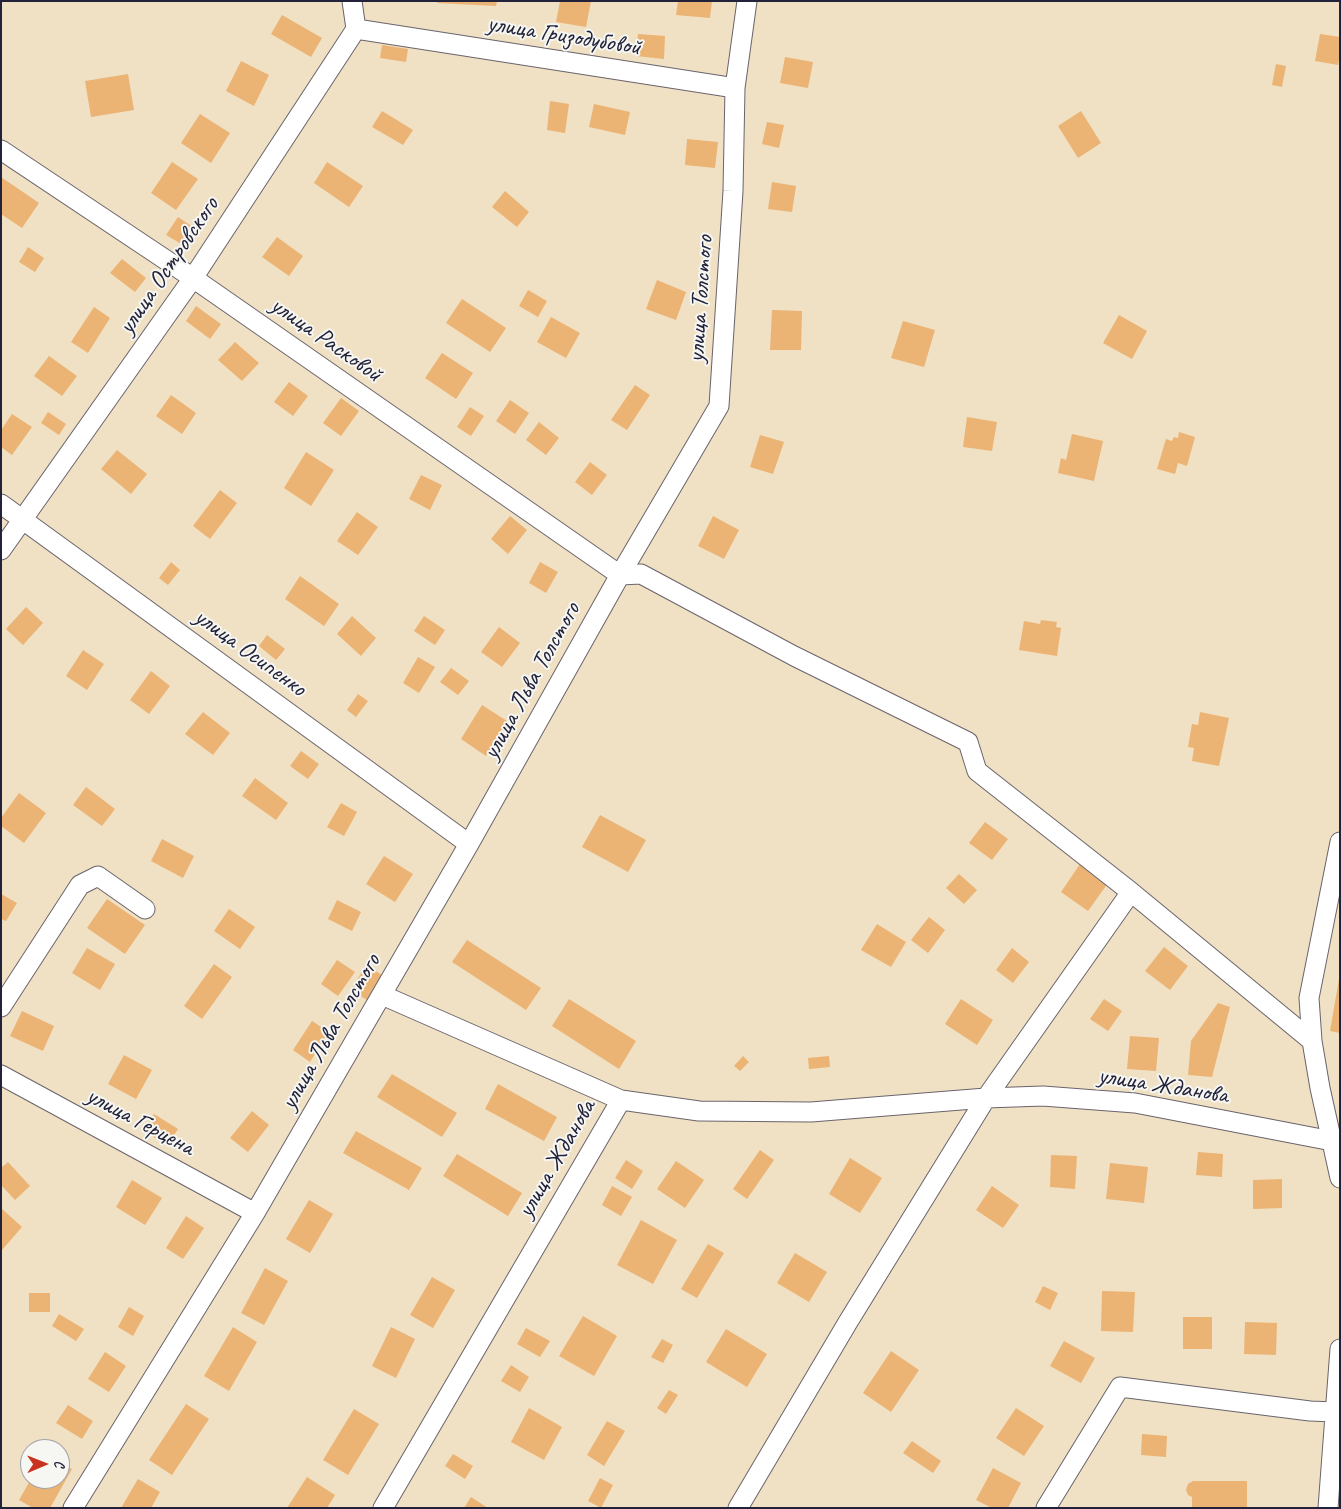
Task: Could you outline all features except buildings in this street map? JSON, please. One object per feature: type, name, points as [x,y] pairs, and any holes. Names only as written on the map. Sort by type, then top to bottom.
[{"type":"street","points":[[352,1],[356,29]]},
{"type":"street","name":"улица Толстого","points":[[620,575],[718,406],[733,191],[735,88],[747,1]]},
{"type":"street","name":"улица Гризодубовой","points":[[356,29],[735,88]]},
{"type":"street","name":"улица Островского","points":[[1,550],[193,278],[356,29]]},
{"type":"street","name":"улица Расковой","points":[[1,150],[193,278],[620,575]]},
{"type":"street","name":"улица Осипенко","points":[[1,504],[469,844]]},
{"type":"street","points":[[620,575],[641,574],[794,656],[968,742],[977,771],[1131,892],[1312,1041]]},
{"type":"street","name":"улица Льва Толстого","points":[[74,1508],[255,1213],[469,844],[620,575]]},
{"type":"street","points":[[1340,842],[1309,998],[1312,1041],[1340,1178]]},
{"type":"street","points":[[1,1007],[80,885],[98,876],[145,909]]},
{"type":"street","points":[[738,1508],[848,1322],[986,1098],[1131,892]]},
{"type":"street","points":[[382,995],[621,1100]]},
{"type":"street","name":"улица Герцена","points":[[1,1075],[255,1213]]},
{"type":"street","name":"улица Жданова","points":[[383,1508],[621,1100],[699,1111],[811,1112],[986,1098],[1044,1096],[1135,1103],[1332,1140]]},
{"type":"street","points":[[1328,1508],[1340,1349]]},
{"type":"street","points":[[1046,1508],[1120,1387],[1335,1412]]}]
